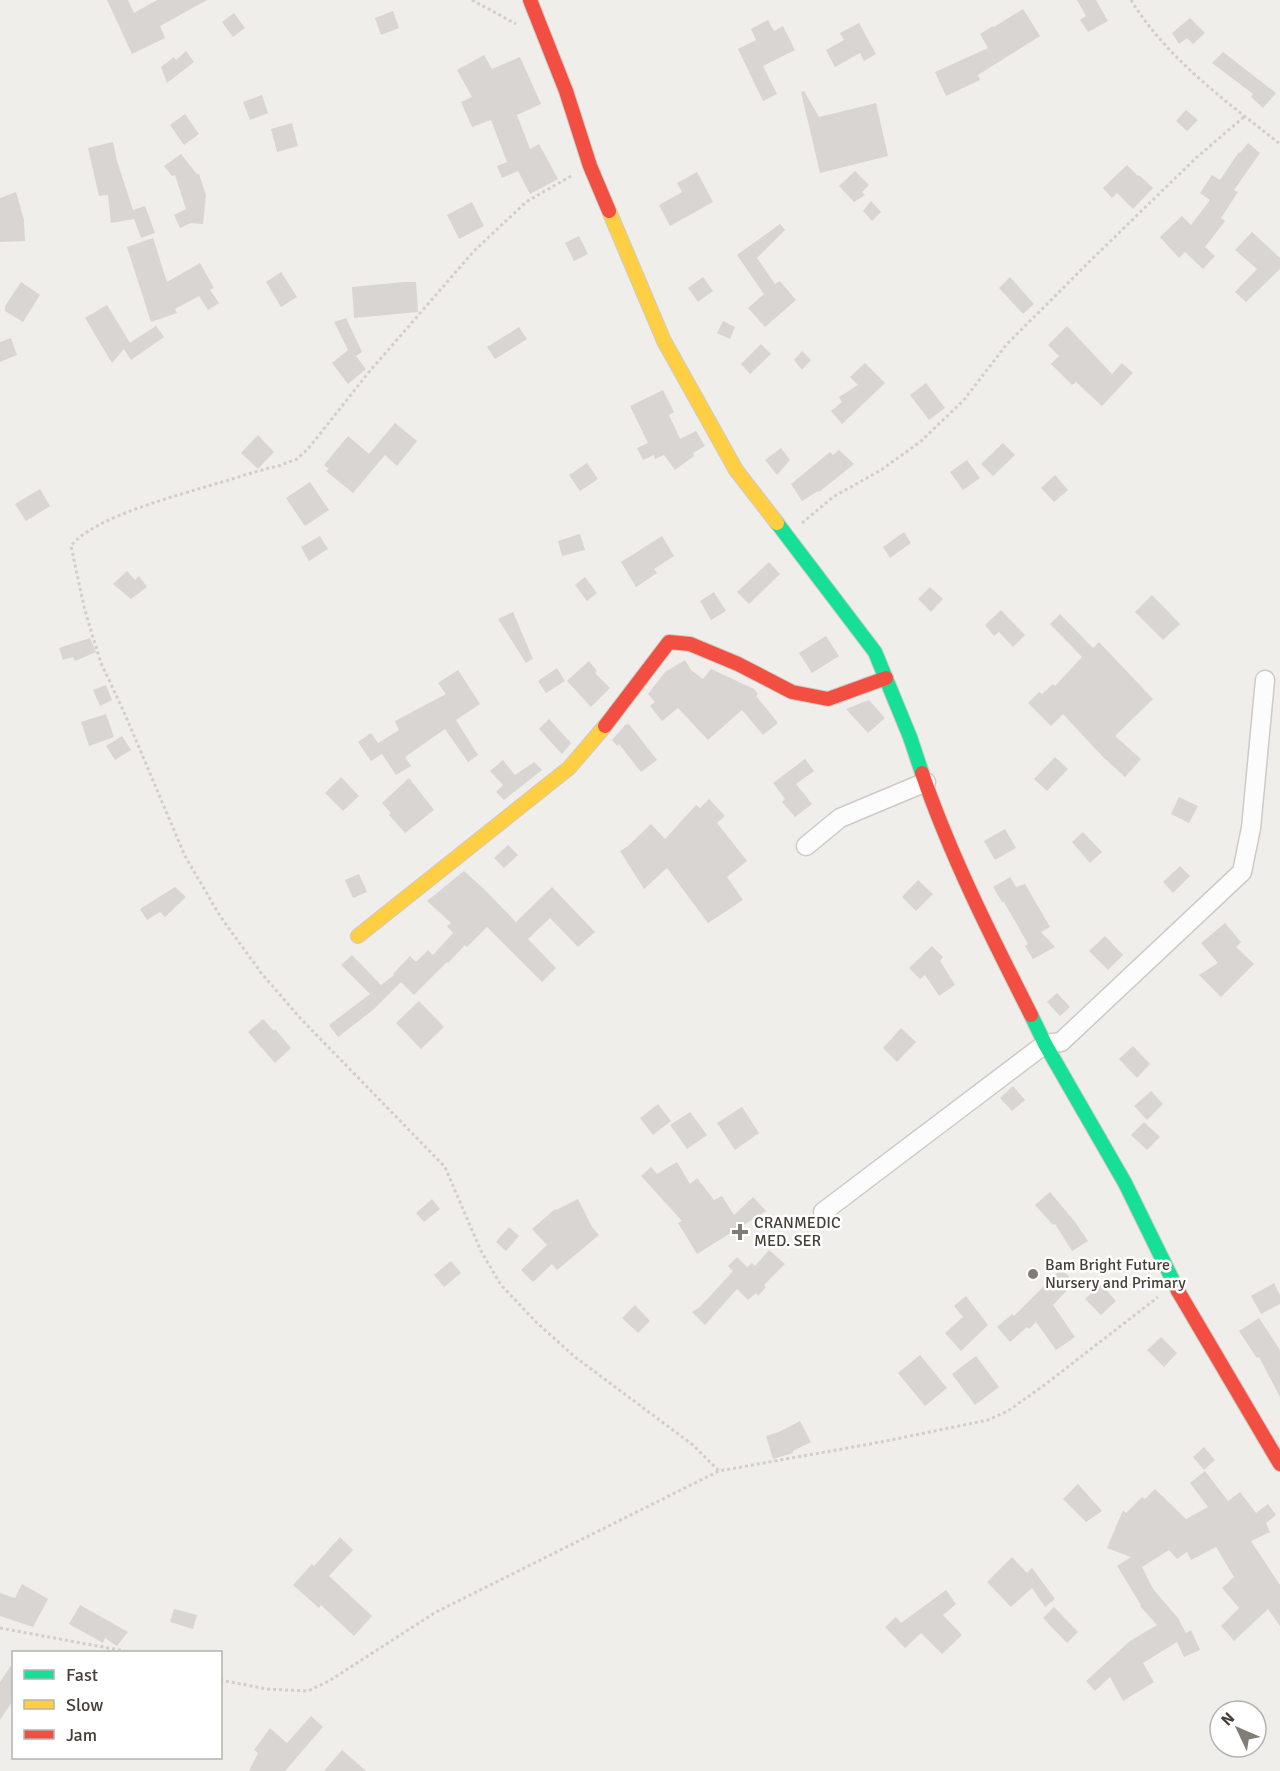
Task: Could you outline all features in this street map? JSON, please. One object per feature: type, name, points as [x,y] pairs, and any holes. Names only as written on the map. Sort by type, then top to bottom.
[{"type":"street","points":[[530,0],[566,91],[590,166],[664,341],[736,470],[875,652],[910,737],[938,819],[987,929],[1045,1044],[1125,1183],[1174,1284],[1280,1464]]},
{"type":"street","points":[[358,936],[569,768],[604,727],[669,642],[690,644],[738,664],[792,692],[828,699],[886,678]]},
{"type":"street","points":[[824,1212],[1045,1044],[1061,1042],[1242,872],[1251,828],[1265,680]]},
{"type":"street","points":[[806,846],[840,818],[926,782]]},
{"type":"path","points":[[472,0],[519,25]]},
{"type":"path","points":[[1131,0],[1139,14],[1172,51],[1229,104],[1280,144]]},
{"type":"path","points":[[786,535],[833,497],[881,470],[920,441],[963,401],[1007,344],[1049,302],[1197,157],[1245,116]]},
{"type":"path","points":[[590,166],[526,202],[474,251],[369,372],[308,449],[297,459],[157,501],[106,522],[78,537],[71,546],[85,611],[101,663],[185,856],[220,916],[262,974],[301,1019],[445,1167],[481,1251],[501,1285],[536,1322],[575,1357],[693,1445],[718,1472]]},
{"type":"path","points":[[222,1680],[267,1689],[308,1691],[329,1681],[436,1612],[718,1472],[988,1420],[1008,1411],[1047,1383],[1174,1284]]},
{"type":"path","points":[[0,1628],[120,1651]]},
{"type":"building","points":[[107,0],[128,0],[134,13],[157,0],[207,0],[160,26],[165,38],[132,54]]},
{"type":"building","points":[[1077,0],[1096,0],[1108,21],[1088,32],[1080,20],[1086,16]]},
{"type":"building","points":[[1023,9],[1040,36],[978,75],[980,80],[946,96],[935,72],[988,48],[980,34]]},
{"type":"building","points":[[393,11],[399,28],[381,35],[375,18]]},
{"type":"building","points":[[234,13],[245,28],[233,37],[222,22]]},
{"type":"building","points":[[1190,18],[1205,33],[1193,44],[1187,38],[1179,44],[1172,33]]},
{"type":"building","points":[[768,20],[774,31],[783,26],[795,50],[763,66],[777,94],[763,101],[738,49],[756,40],[751,29]]},
{"type":"building","points":[[859,23],[876,54],[864,61],[860,53],[835,67],[826,50],[844,40],[840,33]]},
{"type":"building","points":[[186,51],[194,62],[167,83],[161,67],[174,57],[176,60]]},
{"type":"building","points":[[1223,52],[1276,93],[1263,108],[1251,97],[1253,94],[1212,63]]},
{"type":"building","points":[[484,55],[492,69],[520,57],[541,104],[517,115],[530,149],[539,144],[558,179],[530,194],[518,171],[502,178],[497,166],[507,162],[491,120],[472,127],[461,102],[472,97],[457,70]]},
{"type":"building","points":[[804,91],[819,117],[876,103],[888,156],[820,173],[801,92]]},
{"type":"building","points":[[262,95],[268,113],[250,120],[243,102]]},
{"type":"building","points":[[1186,110],[1198,120],[1187,131],[1176,121]]},
{"type":"building","points":[[185,114],[199,134],[184,145],[170,125]]},
{"type":"building","points":[[292,123],[298,146],[277,152],[271,129]]},
{"type":"building","points":[[113,142],[133,210],[145,206],[155,233],[141,238],[134,219],[111,223],[108,195],[99,196],[88,148]]},
{"type":"building","points":[[1248,143],[1260,153],[1234,190],[1238,192],[1221,218],[1225,221],[1205,247],[1215,256],[1203,269],[1185,252],[1179,258],[1160,237],[1182,216],[1191,225],[1210,200],[1200,193],[1212,175],[1220,180]]},
{"type":"building","points":[[181,154],[199,174],[206,195],[203,224],[191,223],[180,228],[174,215],[186,209],[175,175],[172,176],[164,166]]},
{"type":"building","points":[[1127,165],[1153,188],[1133,209],[1117,193],[1112,198],[1103,188]]},
{"type":"building","points":[[855,171],[869,185],[862,192],[865,195],[854,202],[839,186]]},
{"type":"building","points":[[697,172],[713,202],[670,226],[659,205],[682,192],[677,183]]},
{"type":"building","points":[[16,192],[24,220],[25,241],[0,242],[0,198]]},
{"type":"building","points":[[871,201],[881,212],[872,221],[863,211]]},
{"type":"building","points":[[472,202],[484,226],[459,239],[447,215]]},
{"type":"building","points":[[780,224],[785,230],[757,258],[775,284],[780,281],[796,300],[765,327],[748,308],[764,294],[737,255]]},
{"type":"building","points":[[1252,232],[1280,258],[1280,269],[1246,302],[1235,292],[1257,269],[1235,250]]},
{"type":"building","points":[[579,236],[588,254],[574,261],[565,243]]},
{"type":"building","points":[[153,238],[167,282],[200,263],[214,288],[210,290],[219,303],[208,310],[199,296],[175,309],[177,313],[151,322],[127,247]]},
{"type":"building","points":[[281,272],[297,297],[281,307],[266,282]]},
{"type":"building","points":[[703,277],[713,291],[698,302],[688,288]]},
{"type":"building","points":[[1010,277],[1034,304],[1023,314],[999,288]]},
{"type":"building","points":[[21,282],[40,295],[23,322],[5,311],[5,306]]},
{"type":"building","points":[[416,282],[418,312],[354,318],[352,287]]},
{"type":"building","points":[[107,305],[130,343],[156,326],[164,337],[131,360],[124,349],[112,363],[85,318]]},
{"type":"building","points":[[346,318],[362,352],[356,356],[366,369],[348,384],[332,363],[348,350],[334,322]]},
{"type":"building","points":[[723,321],[735,327],[730,339],[717,333]]},
{"type":"building","points":[[1067,326],[1112,374],[1122,363],[1133,373],[1102,406],[1076,382],[1072,385],[1051,364],[1059,356],[1048,345]]},
{"type":"building","points":[[519,327],[527,339],[495,359],[487,347]]},
{"type":"building","points":[[11,338],[17,355],[0,362],[0,342]]},
{"type":"building","points":[[761,344],[771,354],[750,374],[741,364]]},
{"type":"building","points":[[802,351],[811,360],[802,370],[794,360]]},
{"type":"building","points":[[865,363],[885,383],[842,424],[831,411],[842,402],[839,397],[858,385],[850,377]]},
{"type":"building","points":[[926,383],[945,408],[929,420],[910,395]]},
{"type":"building","points":[[663,390],[674,412],[669,415],[680,439],[696,431],[705,446],[693,453],[694,456],[675,470],[664,455],[655,459],[654,455],[643,460],[637,448],[648,443],[630,406]]},
{"type":"building","points":[[395,423],[417,441],[397,466],[385,455],[353,493],[326,471],[329,469],[324,465],[348,436],[369,454]]},
{"type":"building","points":[[258,435],[274,452],[258,469],[241,453]]},
{"type":"building","points":[[1003,443],[1015,455],[993,476],[981,464]]},
{"type":"building","points":[[781,448],[790,460],[777,475],[765,460]]},
{"type":"building","points":[[839,450],[854,464],[819,492],[802,501],[791,484],[830,452],[833,455]]},
{"type":"building","points":[[967,460],[980,478],[963,490],[950,472]]},
{"type":"building","points":[[587,463],[598,479],[580,491],[569,475]]},
{"type":"building","points":[[1055,475],[1068,490],[1054,502],[1041,488]]},
{"type":"building","points":[[310,482],[329,510],[305,526],[286,498]]},
{"type":"building","points":[[40,489],[50,506],[26,521],[15,504]]},
{"type":"building","points":[[904,532],[911,543],[890,558],[883,547]]},
{"type":"building","points":[[580,534],[585,550],[562,556],[558,541]]},
{"type":"building","points":[[320,536],[328,549],[309,561],[301,547]]},
{"type":"building","points":[[662,536],[674,556],[654,569],[657,573],[636,587],[621,562]]},
{"type":"building","points":[[769,562],[780,574],[749,604],[737,592]]},
{"type":"building","points":[[127,571],[135,580],[139,576],[147,587],[131,599],[113,584]]},
{"type":"building","points":[[585,577],[597,593],[587,601],[575,585]]},
{"type":"building","points":[[930,587],[943,599],[931,612],[918,599]]},
{"type":"building","points":[[714,592],[726,611],[711,620],[700,601]]},
{"type":"building","points":[[1152,595],[1180,624],[1163,640],[1135,612]]},
{"type":"building","points":[[1001,610],[1025,635],[1013,647],[999,632],[994,636],[985,625]]},
{"type":"building","points":[[513,612],[533,659],[526,663],[498,619]]},
{"type":"building","points":[[1060,614],[1093,648],[1099,642],[1153,699],[1115,736],[1141,759],[1125,777],[1063,714],[1051,726],[1028,703],[1039,692],[1042,694],[1053,684],[1055,686],[1082,657],[1050,624]]},
{"type":"building","points":[[826,636],[839,656],[812,673],[799,653]]},
{"type":"building","points":[[90,638],[96,652],[75,661],[73,657],[63,660],[59,648]]},
{"type":"building","points":[[685,660],[691,670],[703,679],[711,669],[754,689],[758,694],[756,696],[778,723],[763,735],[742,710],[708,740],[678,708],[662,721],[650,706],[655,702],[648,694],[665,672]]},
{"type":"building","points":[[589,661],[597,671],[595,673],[610,688],[591,707],[567,681]]},
{"type":"building","points":[[557,668],[565,681],[546,693],[538,681]]},
{"type":"building","points":[[458,670],[480,704],[456,720],[478,755],[468,762],[445,729],[405,757],[411,766],[396,775],[382,754],[371,761],[358,742],[371,733],[378,743],[399,730],[395,721],[446,694],[438,683]]},
{"type":"building","points":[[106,685],[112,700],[100,706],[93,690]]},
{"type":"building","points":[[869,700],[885,718],[868,733],[846,709]]},
{"type":"building","points":[[106,714],[114,737],[89,746],[81,722]]},
{"type":"building","points":[[549,719],[571,743],[562,754],[539,729]]},
{"type":"building","points":[[628,723],[657,760],[641,772],[619,744],[617,746],[612,740]]},
{"type":"building","points":[[122,736],[131,750],[115,760],[106,746]]},
{"type":"building","points":[[1055,757],[1068,769],[1047,791],[1034,779]]},
{"type":"building","points":[[805,759],[814,771],[796,784],[812,804],[795,817],[782,802],[785,799],[773,783]]},
{"type":"building","points":[[503,760],[515,775],[534,762],[542,770],[504,800],[496,792],[503,785],[490,771]]},
{"type":"building","points":[[341,777],[359,796],[343,811],[325,793]]},
{"type":"building","points":[[409,778],[434,810],[405,833],[382,803]]},
{"type":"building","points":[[1179,797],[1198,806],[1189,823],[1171,814]]},
{"type":"building","points":[[709,799],[725,816],[717,823],[747,861],[727,877],[743,900],[708,923],[667,868],[644,889],[620,851],[651,824],[665,839],[696,805],[700,808]]},
{"type":"building","points":[[1005,829],[1016,848],[995,860],[984,841]]},
{"type":"building","points":[[1083,832],[1102,852],[1090,863],[1072,842]]},
{"type":"building","points":[[508,845],[518,855],[504,868],[494,858]]},
{"type":"building","points":[[1180,866],[1190,876],[1173,893],[1163,882]]},
{"type":"building","points":[[464,871],[516,922],[552,887],[595,932],[578,947],[550,918],[528,939],[556,968],[542,982],[487,927],[467,947],[465,945],[414,995],[401,982],[373,1010],[338,1037],[329,1025],[370,994],[341,965],[352,955],[381,985],[394,975],[410,956],[416,962],[428,950],[433,955],[453,933],[447,926],[451,923],[427,901]]},
{"type":"building","points":[[359,874],[367,892],[353,898],[345,880]]},
{"type":"building","points":[[1010,877],[1016,887],[1025,884],[1050,927],[1041,932],[1055,947],[1033,959],[1025,946],[1028,944],[993,887]]},
{"type":"building","points":[[918,880],[933,894],[916,911],[902,897]]},
{"type":"building","points":[[175,887],[186,897],[165,917],[160,912],[147,920],[140,909]]},
{"type":"building","points":[[1225,923],[1241,942],[1236,947],[1254,964],[1221,997],[1199,975],[1218,963],[1201,943]]},
{"type":"building","points":[[1105,936],[1123,955],[1108,970],[1089,951]]},
{"type":"building","points":[[932,946],[943,957],[940,961],[955,985],[939,996],[925,975],[920,979],[909,968]]},
{"type":"building","points":[[1057,993],[1070,1007],[1060,1016],[1047,1002]]},
{"type":"building","points":[[419,1001],[444,1027],[421,1049],[396,1023]]},
{"type":"building","points":[[263,1019],[291,1048],[275,1063],[248,1032]]},
{"type":"building","points":[[901,1028],[916,1042],[897,1062],[883,1048]]},
{"type":"building","points":[[1133,1046],[1150,1064],[1137,1078],[1119,1059]]},
{"type":"building","points":[[1013,1086],[1025,1100],[1012,1111],[1000,1098]]},
{"type":"building","points":[[1151,1091],[1163,1104],[1147,1120],[1134,1106]]},
{"type":"building","points":[[658,1104],[671,1121],[653,1135],[640,1118]]},
{"type":"building","points":[[742,1107],[759,1133],[735,1150],[717,1123]]},
{"type":"building","points":[[690,1112],[707,1135],[687,1149],[670,1125]]},
{"type":"building","points":[[1144,1122],[1160,1137],[1147,1150],[1131,1135]]},
{"type":"building","points":[[677,1162],[690,1184],[697,1178],[714,1200],[722,1196],[734,1215],[753,1197],[766,1211],[697,1254],[678,1223],[682,1221],[641,1176],[651,1167],[657,1174]]},
{"type":"building","points":[[1050,1192],[1088,1241],[1072,1251],[1055,1224],[1053,1225],[1035,1205]]},
{"type":"building","points":[[432,1199],[440,1209],[424,1222],[416,1213]]},
{"type":"building","points":[[578,1199],[592,1227],[599,1235],[557,1270],[552,1264],[533,1282],[521,1270],[547,1245],[532,1229],[555,1209]]},
{"type":"building","points":[[509,1227],[519,1236],[506,1251],[496,1242]]},
{"type":"building","points":[[769,1250],[785,1264],[764,1285],[766,1287],[758,1296],[756,1293],[748,1300],[737,1289],[705,1325],[692,1312],[700,1307],[733,1271],[728,1266],[737,1257],[747,1267],[752,1263],[755,1266]]},
{"type":"building","points":[[451,1261],[461,1273],[444,1287],[434,1275]]},
{"type":"building","points":[[1061,1269],[1075,1282],[1053,1305],[1075,1337],[1056,1350],[1036,1322],[1010,1342],[997,1327],[1012,1314],[1014,1316]]},
{"type":"building","points":[[1274,1283],[1280,1295],[1280,1304],[1261,1314],[1251,1296]]},
{"type":"building","points":[[1101,1284],[1116,1301],[1101,1315],[1085,1299]]},
{"type":"building","points":[[966,1296],[988,1325],[961,1351],[945,1333],[963,1317],[954,1306]]},
{"type":"building","points":[[635,1305],[650,1321],[638,1333],[622,1318]]},
{"type":"building","points":[[1259,1318],[1280,1350],[1280,1397],[1259,1357],[1257,1358],[1239,1331]]},
{"type":"building","points":[[1161,1337],[1177,1353],[1164,1367],[1147,1350]]},
{"type":"building","points":[[920,1355],[947,1388],[925,1406],[898,1373]]},
{"type":"building","points":[[976,1356],[999,1387],[975,1405],[952,1374]]},
{"type":"building","points":[[800,1421],[811,1442],[793,1453],[773,1459],[766,1436]]},
{"type":"building","points":[[1204,1447],[1215,1460],[1204,1470],[1193,1457]]},
{"type":"building","points":[[1205,1471],[1228,1501],[1240,1492],[1256,1513],[1268,1504],[1276,1515],[1266,1523],[1270,1532],[1251,1541],[1280,1585],[1280,1626],[1268,1609],[1234,1641],[1221,1626],[1239,1608],[1222,1588],[1234,1577],[1216,1547],[1191,1560],[1187,1552],[1177,1559],[1169,1550],[1142,1567],[1153,1589],[1178,1618],[1186,1633],[1191,1630],[1200,1650],[1184,1657],[1177,1642],[1143,1663],[1154,1682],[1123,1701],[1110,1677],[1095,1691],[1086,1681],[1130,1641],[1157,1625],[1140,1606],[1117,1566],[1131,1557],[1107,1548],[1123,1510],[1126,1513],[1142,1497],[1145,1499],[1155,1489],[1186,1519],[1208,1507],[1190,1483]]},
{"type":"building","points":[[1078,1484],[1102,1511],[1086,1522],[1063,1499]]},
{"type":"building","points":[[340,1537],[353,1550],[329,1576],[372,1616],[354,1636],[321,1605],[319,1608],[293,1585]]},
{"type":"building","points":[[1012,1557],[1027,1573],[1032,1568],[1055,1599],[1045,1607],[1032,1588],[1011,1607],[987,1582]]},
{"type":"building","points":[[22,1584],[48,1599],[33,1627],[0,1616],[0,1593],[15,1598]]},
{"type":"building","points":[[946,1590],[956,1604],[943,1615],[962,1635],[942,1654],[921,1633],[905,1648],[885,1627],[896,1617],[901,1623]]},
{"type":"building","points":[[80,1605],[128,1632],[117,1646],[105,1638],[103,1643],[69,1624]]},
{"type":"building","points":[[1054,1607],[1078,1632],[1067,1643],[1043,1618]]},
{"type":"building","points":[[174,1609],[197,1615],[193,1629],[170,1622]]},
{"type":"building","points":[[12,1664],[12,1702],[0,1720],[0,1682]]},
{"type":"building","points":[[311,1716],[323,1727],[285,1771],[249,1771],[258,1753],[254,1750],[270,1728],[287,1743]]},
{"type":"building","points":[[342,1750],[366,1771],[324,1771]]},
{"type":"traffic: fast","points":[[777,523],[875,652],[910,737],[922,773]]},
{"type":"traffic: fast","points":[[1031,1015],[1045,1044],[1125,1183],[1178,1291]]},
{"type":"traffic: slow","points":[[609,211],[664,341],[736,470],[777,523]]},
{"type":"traffic: slow","points":[[358,936],[569,768],[605,726]]},
{"type":"traffic: jam","points":[[530,0],[566,91],[590,166],[609,211]]},
{"type":"traffic: jam","points":[[605,726],[669,642],[690,644],[738,664],[792,692],[828,699],[886,678]]},
{"type":"traffic: jam","points":[[922,773],[959,866],[1031,1015]]},
{"type":"traffic: jam","points":[[1178,1291],[1280,1464]]},
{"type":"place","name":"CRANMEDIC MED. SER","points":[[740,1232]]},
{"type":"place","name":"Bam Bright Future Nursery and Primary","points":[[1033,1274]]}]
